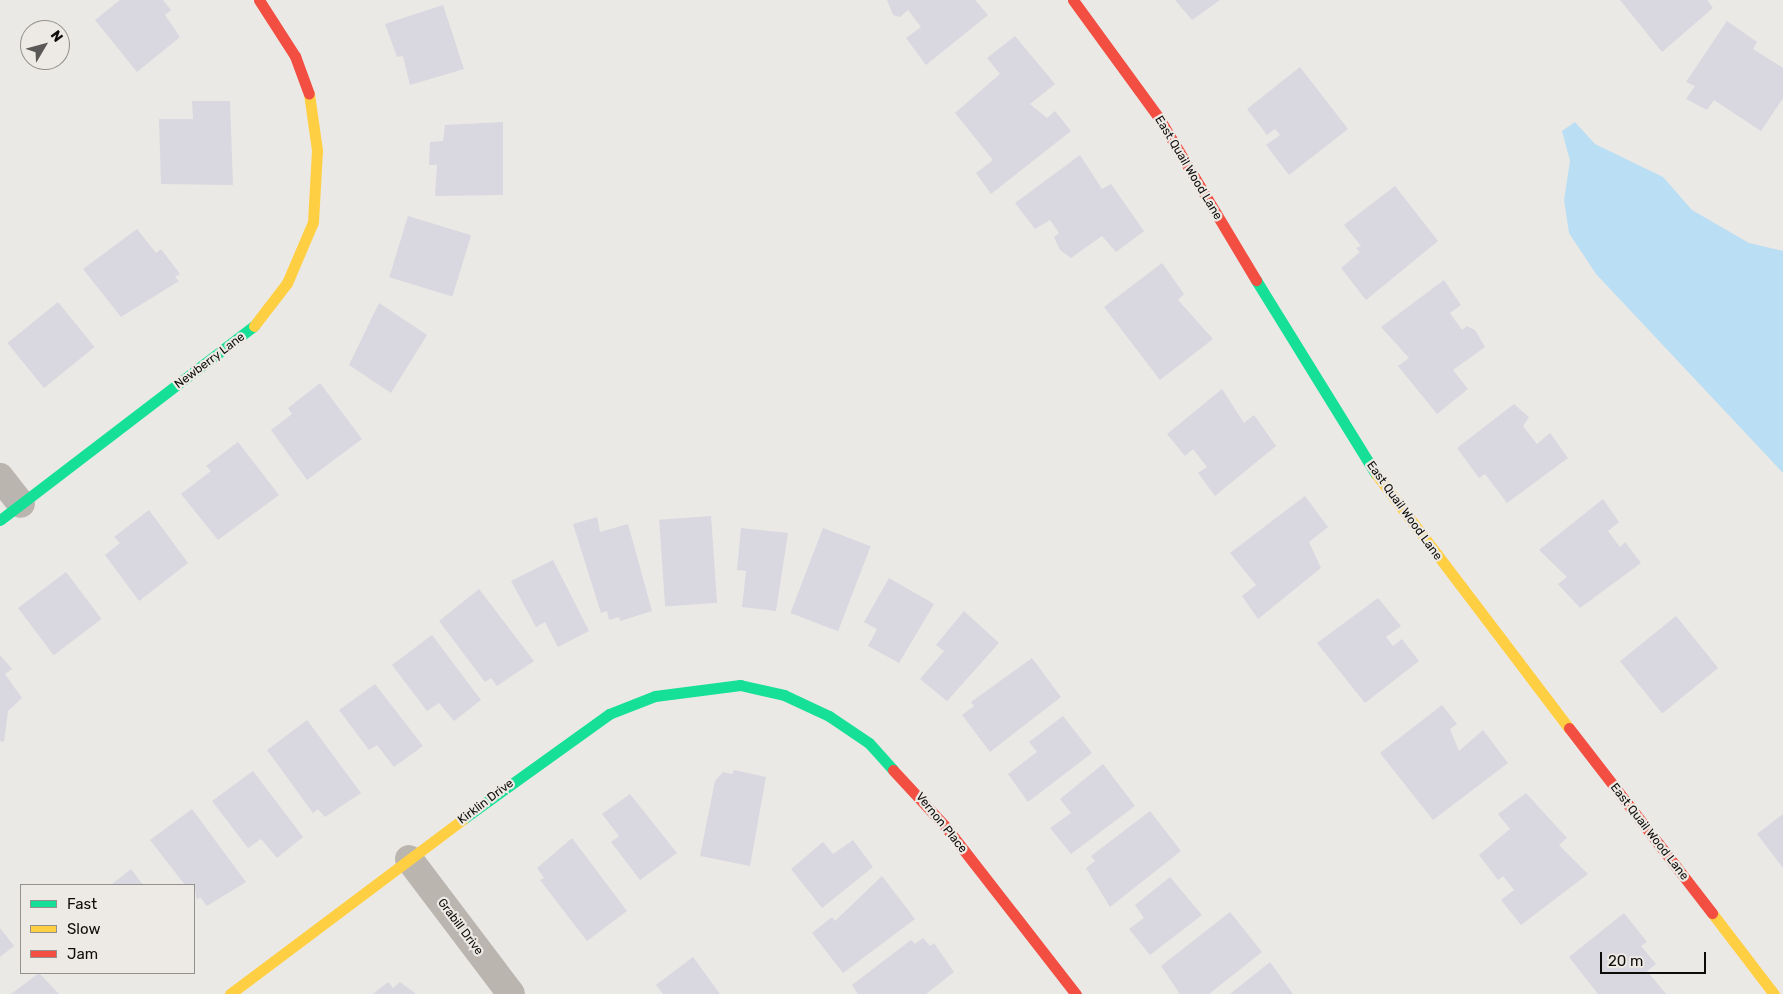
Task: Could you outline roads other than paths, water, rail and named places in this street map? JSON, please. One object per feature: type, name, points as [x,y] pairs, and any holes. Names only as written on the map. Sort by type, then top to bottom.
[{"type":"street","name":"Newberry Lane","points":[[10,512],[250,331],[287,283],[313,222],[316,140],[312,102],[295,56],[259,0]]},
{"type":"street","name":"East Quail Wood Lane","points":[[1073,0],[1159,118],[1352,439],[1402,512],[1774,994]]},
{"type":"street","points":[[0,477],[10,512]]},
{"type":"street","name":"Kirklin Drive","points":[[230,994],[409,859],[609,714],[655,696],[699,687],[740,685],[772,692]]},
{"type":"street","name":"Vernon Place","points":[[772,692],[829,716],[869,743],[902,774],[1076,994]]},
{"type":"street","name":"Grabill Drive","points":[[409,859],[511,994]]},
{"type":"water","points":[[1575,122],[1595,144],[1663,177],[1692,210],[1749,243],[1783,251],[1783,473],[1596,274],[1569,233],[1564,200],[1570,161],[1562,131]]}]
